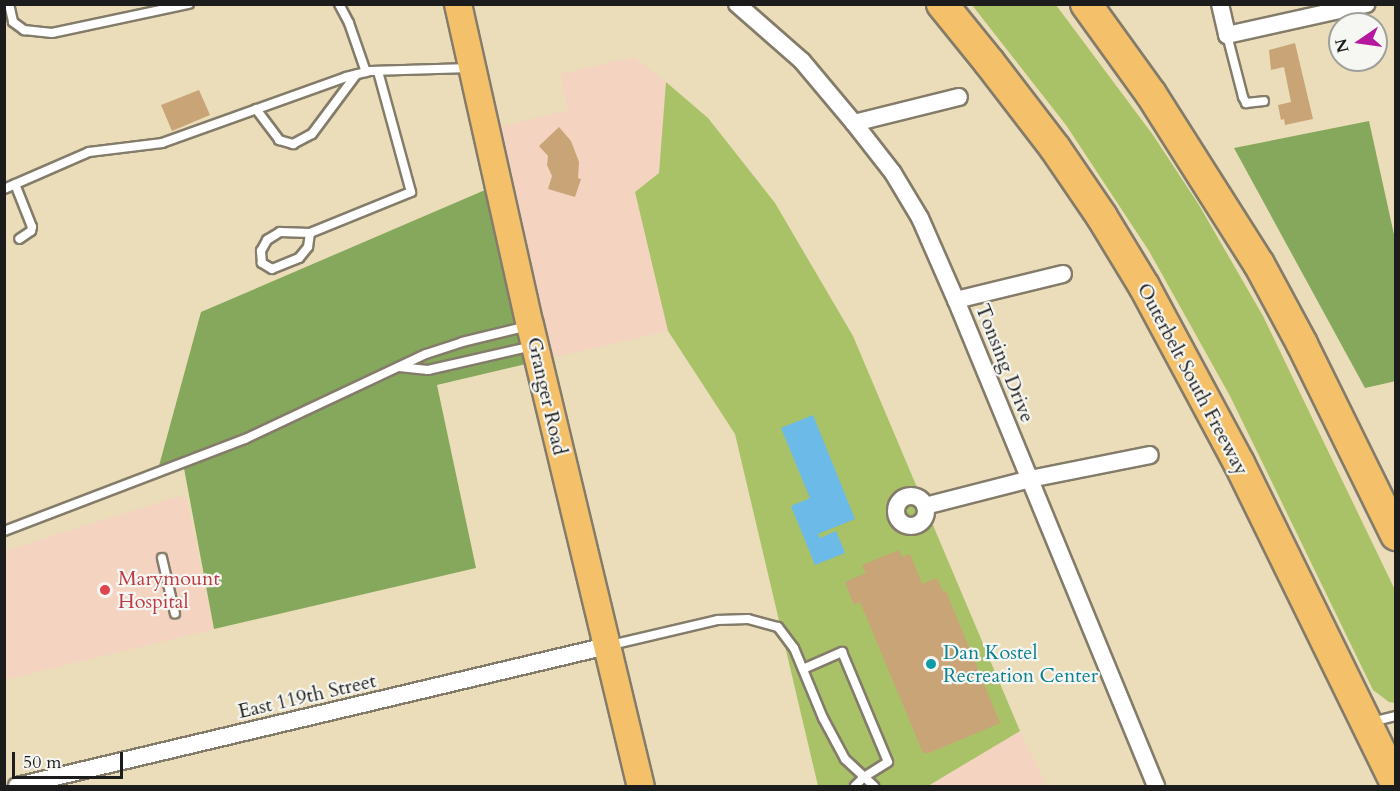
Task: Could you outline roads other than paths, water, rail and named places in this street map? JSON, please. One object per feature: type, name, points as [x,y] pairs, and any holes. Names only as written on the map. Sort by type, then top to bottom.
[{"type":"highway","name":"Outerbelt South Freeway","points":[[942,4],[1055,148],[1102,217],[1144,286],[1234,453],[1395,784]]},
{"type":"highway","points":[[1086,4],[1151,94],[1259,264],[1302,344],[1395,535]]},
{"type":"highway","points":[[1112,4],[1118,13],[1151,94]]},
{"type":"main road","name":"Granger Road","points":[[458,4],[533,335],[641,786]]},
{"type":"street","name":"Tonsing Drive","points":[[737,4],[802,61],[893,172],[920,218],[1156,786]]},
{"type":"street","points":[[1220,4],[1227,35],[1367,4]]},
{"type":"street","points":[[854,123],[959,97]]},
{"type":"street","points":[[956,300],[1063,274]]},
{"type":"street","points":[[925,506],[1030,479],[1150,455]]},
{"type":"street","name":"East 119th Street","points":[[16,786],[607,646]]},
{"type":"lane","points":[[9,4],[13,22],[24,30],[52,33],[189,4]]},
{"type":"lane","points":[[339,4],[350,23],[366,72]]},
{"type":"lane","points":[[1227,35],[1246,103],[1264,101]]},
{"type":"lane","points":[[4,189],[89,152],[162,143],[366,72],[473,68]]},
{"type":"lane","points":[[310,233],[308,247],[299,258],[272,269],[262,263],[261,251],[267,240],[280,232],[310,233],[411,192],[378,71]]},
{"type":"lane","points":[[256,109],[279,140],[293,144],[312,134],[356,75]]},
{"type":"lane","points":[[15,184],[32,227],[31,231],[19,239]]},
{"type":"lane","points":[[396,367],[428,370],[533,335]]},
{"type":"lane","points":[[4,531],[246,439],[396,367],[462,342],[533,335]]},
{"type":"lane","points":[[162,558],[175,614]]},
{"type":"lane","points":[[607,646],[718,620],[748,619],[777,627],[794,648],[823,718],[845,759],[874,786]]},
{"type":"lane","points":[[803,669],[842,651],[888,762],[864,777],[855,786]]},
{"type":"lane","points":[[1366,724],[1395,716]]},
{"type":"water","points":[[813,415],[855,519],[818,534],[820,538],[836,531],[845,553],[815,565],[791,506],[810,498],[781,428]]},
{"type":"place","name":"Marymount Hospital","points":[[105,590]]},
{"type":"place","name":"Dan Kostel Recreation Center","points":[[931,664]]}]
